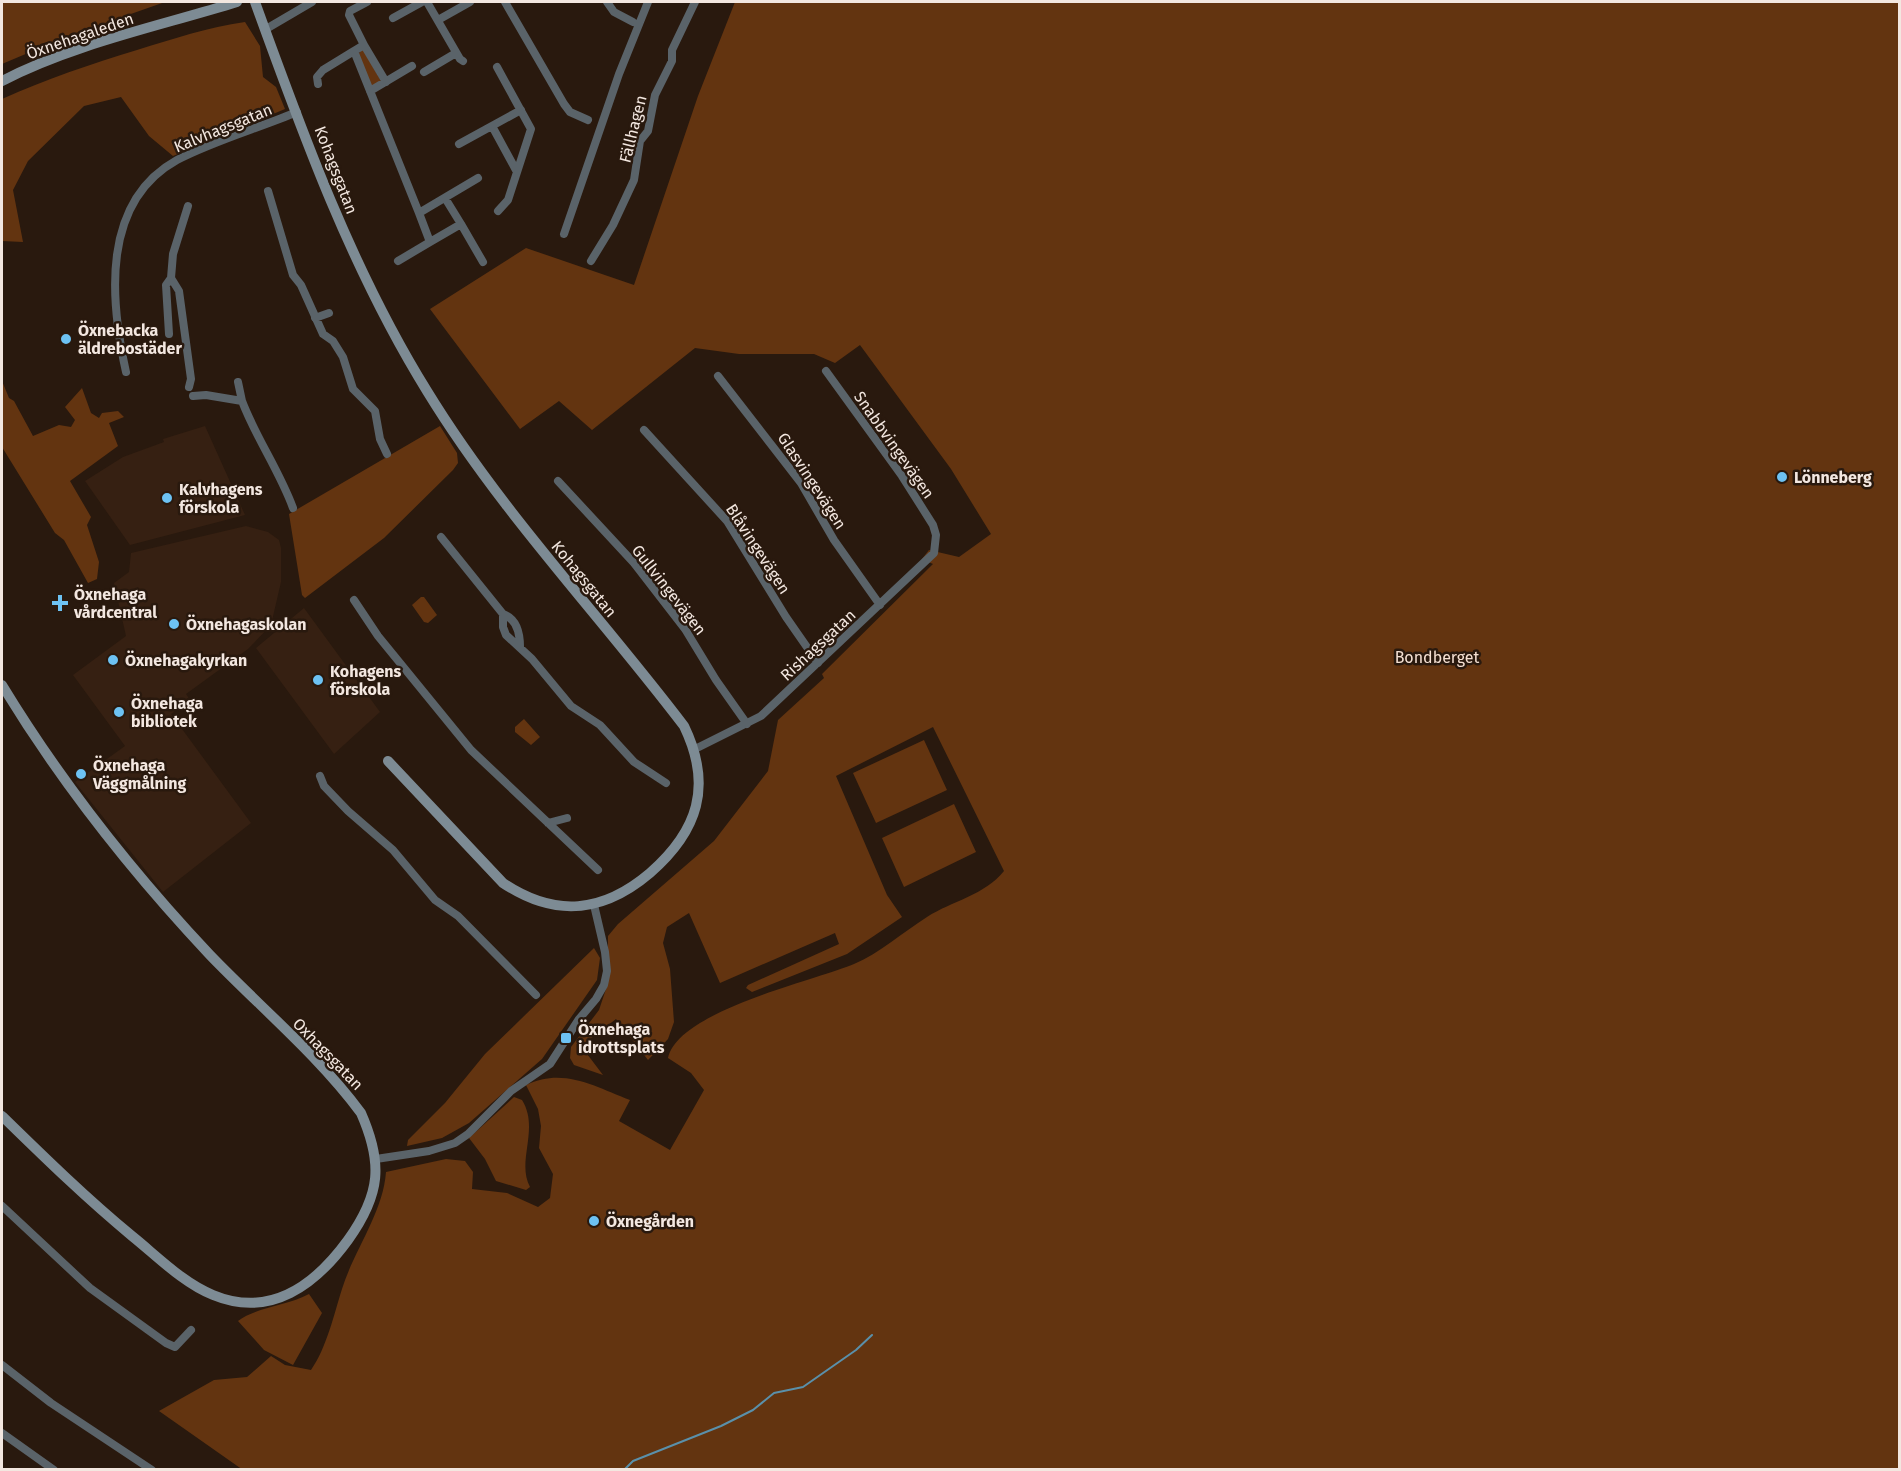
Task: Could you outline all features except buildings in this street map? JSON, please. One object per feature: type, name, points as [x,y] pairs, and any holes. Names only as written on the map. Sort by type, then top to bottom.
[{"type":"street","name":"Öxnehagaleden","points":[[2,81],[80,51],[237,2]]},
{"type":"street","name":"Kohagsgatan","points":[[255,2],[370,291],[427,392],[531,538],[684,726],[694,749],[699,783],[696,808],[680,843],[663,861],[626,891],[594,905],[559,907],[522,896],[503,883],[388,761]]},
{"type":"street","points":[[266,29],[312,2]]},
{"type":"street","points":[[367,2],[350,11],[348,15],[386,82]]},
{"type":"street","points":[[393,18],[422,2]]},
{"type":"street","points":[[427,2],[456,53],[463,61]]},
{"type":"street","points":[[438,20],[456,5],[470,2]]},
{"type":"street","points":[[505,2],[564,104],[570,112],[588,120]]},
{"type":"street","points":[[607,2],[615,12],[633,22]]},
{"type":"street","name":"Fällhagen","points":[[564,234],[621,70],[648,2]]},
{"type":"street","name":"Fällhagen","points":[[591,261],[613,225],[634,180],[640,141],[648,131],[657,89],[672,62],[672,50],[695,2]]},
{"type":"street","points":[[318,84],[317,77],[323,70],[364,45]]},
{"type":"street","points":[[354,51],[430,242]]},
{"type":"street","points":[[424,72],[456,53]]},
{"type":"street","points":[[370,91],[412,66]]},
{"type":"street","points":[[497,67],[531,131],[507,203],[498,212]]},
{"type":"street","points":[[459,144],[521,110]]},
{"type":"street","name":"Kalvhagsgatan","points":[[126,372],[118,327],[116,256],[125,218],[136,199],[147,185],[178,160],[297,112]]},
{"type":"street","points":[[492,126],[517,172]]},
{"type":"street","points":[[419,213],[478,178]]},
{"type":"street","points":[[268,191],[293,275],[301,285],[323,334],[333,341],[343,357],[353,388],[375,411],[380,439],[387,454]]},
{"type":"street","points":[[446,198],[483,262]]},
{"type":"street","points":[[169,334],[166,285],[171,278],[173,254],[188,206]]},
{"type":"street","points":[[398,261],[460,224]]},
{"type":"street","points":[[171,278],[179,291],[191,379],[189,387]]},
{"type":"street","points":[[315,318],[329,313]]},
{"type":"street","name":"Snabbvingevägen","points":[[826,371],[902,476],[933,525],[936,536]]},
{"type":"street","name":"Glasvingevägen","points":[[718,376],[801,483],[834,540],[880,605]]},
{"type":"street","points":[[238,382],[252,429],[262,441],[270,464],[280,479],[293,508]]},
{"type":"street","points":[[194,396],[206,395],[242,401]]},
{"type":"street","name":"Blåvingevägen","points":[[644,430],[727,521],[786,617],[818,663]]},
{"type":"street","name":"Gullvingevägen","points":[[558,481],[634,563],[685,629],[716,680],[747,724]]},
{"type":"street","name":"Rishagsgatan","points":[[694,749],[761,716],[930,558],[936,544],[936,536]]},
{"type":"street","points":[[441,537],[503,614],[513,621],[518,629],[520,647]]},
{"type":"street","points":[[354,600],[378,636],[471,750],[598,870]]},
{"type":"street","points":[[503,614],[502,627],[506,634],[571,706],[606,731],[634,762],[666,783]]},
{"type":"street","name":"Oxhagsgatan","points":[[2,685],[56,766],[130,865],[204,948],[350,1098],[365,1121],[376,1159],[377,1177],[364,1214],[332,1262],[318,1276],[292,1293],[254,1301],[234,1300],[213,1295],[180,1274],[109,1216],[2,1116]]},
{"type":"street","points":[[320,776],[324,786],[348,811],[393,850],[435,900],[458,916],[536,995]]},
{"type":"street","points":[[548,823],[567,818]]},
{"type":"street","points":[[376,1159],[429,1151],[455,1143],[468,1134],[511,1091],[550,1064],[579,1019],[596,999],[607,971],[594,905]]},
{"type":"street","points":[[2,1206],[90,1288],[166,1343],[175,1347],[191,1330]]},
{"type":"street","points":[[2,1365],[51,1403],[152,1470]]},
{"type":"street","points":[[2,1433],[54,1470]]},
{"type":"shaded area","name":"Kalvhagens förskola","points":[[205,426],[245,515],[130,545],[85,481],[123,457],[164,442],[163,439]]},
{"type":"shaded area","points":[[246,526],[268,532],[279,540],[281,582],[271,625],[248,649],[186,694],[190,700],[171,714],[251,823],[163,892],[75,782],[125,746],[73,675],[126,636],[114,583],[129,572],[131,553]]},
{"type":"shaded area","name":"Kohagens förskola","points":[[304,608],[380,712],[334,754],[256,648]]},
{"type":"green space","points":[[2,2],[165,2],[68,36],[2,64]]},
{"type":"green space","name":"Bondberget","points":[[735,2],[1899,2],[1899,1469],[243,1470],[159,1411],[214,1380],[247,1377],[271,1356],[285,1365],[311,1370],[326,1341],[347,1274],[380,1202],[386,1172],[446,1159],[465,1161],[473,1172],[472,1189],[507,1193],[538,1207],[550,1198],[553,1174],[539,1148],[541,1126],[538,1109],[526,1085],[553,1078],[579,1081],[630,1100],[619,1121],[670,1150],[704,1090],[691,1073],[668,1058],[677,1041],[696,1026],[720,1012],[864,959],[937,911],[978,892],[1004,871],[933,727],[836,776],[887,895],[902,917],[847,954],[752,992],[746,988],[748,985],[839,944],[835,933],[720,983],[689,913],[667,927],[663,943],[670,969],[674,1022],[668,1039],[648,1060],[616,1019],[581,1046],[603,1075],[574,1065],[570,1058],[571,1047],[599,1010],[608,983],[608,936],[618,924],[714,841],[768,771],[778,720],[824,678],[822,674],[933,564],[922,559],[929,550],[959,557],[991,534],[951,469],[860,345],[835,363],[814,354],[739,354],[695,348],[592,430],[559,401],[520,429],[430,309],[526,248],[634,285],[698,96]]},
{"type":"green space","points":[[245,22],[260,46],[263,77],[276,87],[285,109],[173,156],[149,136],[121,97],[84,106],[28,161],[13,190],[23,242],[2,241],[2,99],[52,78],[120,55],[204,30]]},
{"type":"green space","points":[[363,49],[381,81],[374,86],[371,85],[358,54]]},
{"type":"green space","points":[[2,381],[9,398],[14,401],[33,436],[59,425],[71,427],[75,420],[65,407],[82,388],[91,413],[99,418],[102,413],[118,411],[124,417],[109,423],[118,446],[70,481],[91,517],[87,525],[99,562],[97,579],[88,583],[64,540],[55,533],[2,447]]},
{"type":"green space","points":[[440,426],[457,453],[458,463],[453,470],[384,538],[305,598],[302,595],[289,514]]},
{"type":"green space","points":[[424,597],[437,615],[428,623],[424,622],[412,605]]},
{"type":"green space","points":[[524,719],[540,737],[531,745],[515,732],[515,727]]},
{"type":"green space","points":[[924,740],[947,790],[876,823],[853,773]]},
{"type":"green space","points":[[954,804],[976,852],[904,887],[882,838]]},
{"type":"green space","points":[[594,948],[600,958],[597,980],[542,1059],[469,1123],[442,1138],[407,1146],[408,1140],[445,1103],[485,1054]]},
{"type":"green space","points":[[514,1097],[522,1100],[529,1122],[525,1167],[530,1187],[526,1190],[496,1181],[485,1159],[469,1138]]},
{"type":"green space","points":[[309,1294],[322,1313],[293,1365],[264,1350],[238,1321],[245,1316]]},
{"type":"waterway","points":[[624,1470],[633,1461],[721,1426],[753,1410],[774,1393],[803,1387],[856,1350],[872,1335]]},
{"type":"place","name":"Öxnebacka äldrebostäder","points":[[66,339]]},
{"type":"place","name":"Lönneberg","points":[[1782,477]]},
{"type":"place","name":"Kalvhagens förskola","points":[[167,498]]},
{"type":"place","name":"Öxnehaga vårdcentral","points":[[60,603]]},
{"type":"place","name":"Öxnehagaskolan","points":[[174,624]]},
{"type":"place","name":"Öxnehagakyrkan","points":[[113,660]]},
{"type":"place","name":"Kohagens förskola","points":[[318,680]]},
{"type":"place","name":"Öxnehaga bibliotek","points":[[119,712]]},
{"type":"place","name":"Öxnehaga Väggmålning","points":[[81,774]]},
{"type":"place","name":"Öxnehaga idrottsplats","points":[[566,1038]]},
{"type":"place","name":"Öxnegården","points":[[594,1221]]}]
